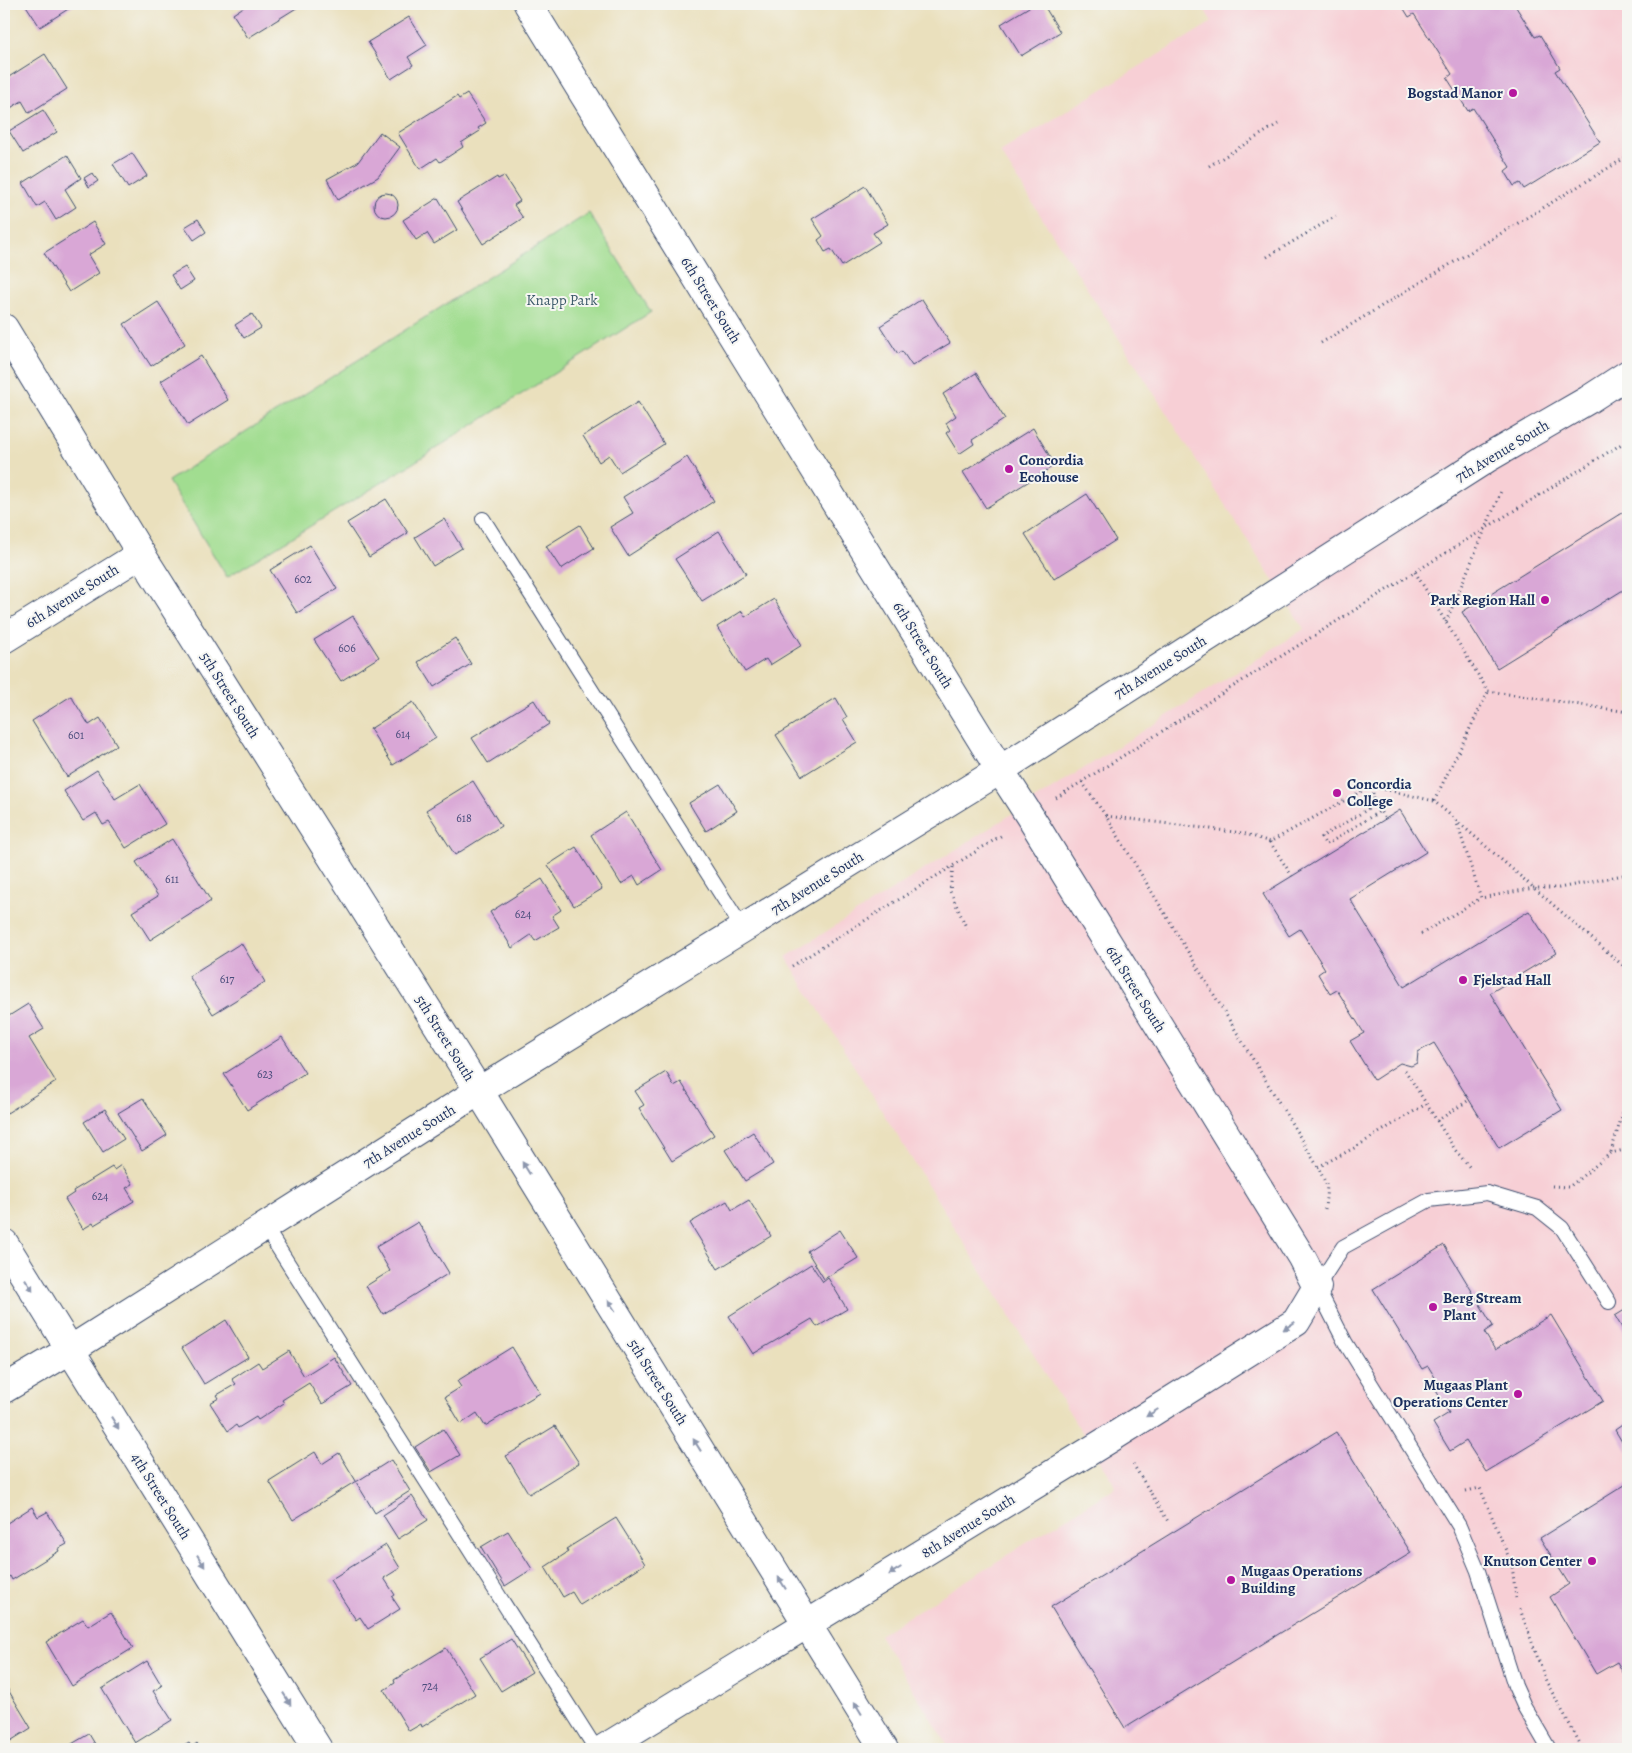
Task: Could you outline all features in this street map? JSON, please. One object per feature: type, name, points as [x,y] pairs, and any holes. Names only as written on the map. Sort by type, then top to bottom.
[{"type":"street","name":"6th Street South","points":[[528,4],[1302,1258],[1317,1286]]},
{"type":"street","name":"5th Street South","points":[[4,328],[141,554],[479,1091],[884,1749]]},
{"type":"street","name":"7th Avenue South","points":[[4,1389],[70,1350],[479,1091],[1000,770],[1486,459],[1588,400],[1628,374]]},
{"type":"street","name":"6th Avenue South","points":[[4,639],[141,554]]},
{"type":"street","name":"4th Street South","points":[[4,1243],[318,1749]]},
{"type":"street","name":"8th Avenue South","points":[[602,1749],[808,1625],[1296,1322],[1317,1286]]},
{"type":"lane","points":[[483,519],[743,929]]},
{"type":"lane","points":[[1549,1749],[1524,1706],[1515,1686],[1478,1570],[1459,1526],[1345,1342],[1317,1286],[1343,1247],[1429,1200],[1487,1193],[1537,1208],[1562,1228],[1609,1302]]},
{"type":"lane","points":[[266,1227],[596,1749]]},
{"type":"path","points":[[1209,166],[1278,124]]},
{"type":"path","points":[[1321,343],[1628,156]]},
{"type":"path","points":[[1267,258],[1336,216]]},
{"type":"path","points":[[792,966],[953,867],[1029,815],[1628,440]]},
{"type":"path","points":[[1446,622],[1503,486]]},
{"type":"path","points":[[1415,572],[1488,691]]},
{"type":"path","points":[[1488,691],[1628,712]]},
{"type":"path","points":[[1434,801],[1488,691]]},
{"type":"path","points":[[1082,782],[1106,816],[1318,1167],[1327,1186],[1325,1209]]},
{"type":"path","points":[[1270,842],[1367,788],[1378,788],[1434,801],[1628,970]]},
{"type":"path","points":[[1372,788],[1375,805],[1321,837],[1326,845],[1380,811],[1385,819]]},
{"type":"path","points":[[1106,816],[1243,832],[1270,842],[1292,876]]},
{"type":"path","points":[[1456,820],[1481,898]]},
{"type":"path","points":[[953,867],[950,892],[967,929]]},
{"type":"path","points":[[1421,934],[1481,898],[1534,888],[1559,888],[1628,874]]},
{"type":"path","points":[[1405,1070],[1456,1151],[1471,1169],[1477,1172]]},
{"type":"path","points":[[1611,1153],[1628,1096]]},
{"type":"path","points":[[1438,1121],[1469,1100]]},
{"type":"path","points":[[1318,1167],[1354,1148],[1426,1104]]},
{"type":"path","points":[[1550,1186],[1569,1187],[1611,1153],[1628,1149]]},
{"type":"path","points":[[1116,1435],[1169,1523]]},
{"type":"path","points":[[1440,1497],[1480,1488],[1512,1566],[1516,1597],[1546,1681],[1583,1749]]},
{"type":"shaded area","name":"Concordia College","points":[[1201,4],[1628,4],[1628,1749],[950,1749],[879,1635],[1116,1487],[786,957],[1304,629],[1000,152],[1212,22]]},
{"type":"green space","name":"Knapp Park","points":[[589,213],[651,312],[391,477],[227,577],[168,481]]},
{"type":"building","points":[[25,4],[76,4],[40,27]]},
{"type":"building","points":[[248,4],[296,4],[298,7],[248,38],[233,14]]},
{"type":"building","points":[[1034,4],[1043,4],[1060,32],[1021,56],[1001,24]]},
{"type":"building","name":"Bogstad Manor","points":[[1401,4],[1514,4],[1535,37],[1540,35],[1560,68],[1555,71],[1600,142],[1524,189],[1520,183],[1514,186],[1505,171],[1510,167],[1473,108],[1468,111],[1447,78],[1452,74],[1414,14],[1409,17]]},
{"type":"building","points":[[409,17],[427,45],[408,57],[413,65],[391,79],[368,42]]},
{"type":"building","points":[[45,54],[67,89],[29,113],[22,101],[4,112],[4,80]]},
{"type":"building","points":[[467,94],[486,123],[478,128],[480,131],[461,143],[463,147],[440,162],[437,158],[420,169],[398,133],[457,96],[459,99]]},
{"type":"building","points":[[43,110],[57,132],[23,153],[9,131]]},
{"type":"building","points":[[380,132],[400,147],[378,177],[338,200],[327,179],[358,162]]},
{"type":"building","points":[[132,153],[147,176],[128,188],[113,164]]},
{"type":"building","points":[[67,155],[81,178],[65,189],[76,207],[56,220],[45,202],[37,207],[23,183]]},
{"type":"building","points":[[92,173],[98,181],[89,187],[84,178]]},
{"type":"building","points":[[504,176],[520,201],[514,205],[523,218],[483,244],[457,202],[497,177],[498,179]]},
{"type":"building","points":[[865,186],[888,224],[873,233],[880,242],[842,266],[831,249],[825,252],[818,240],[823,236],[812,219]]},
{"type":"building","points":[[386,193],[394,197],[398,205],[394,213],[386,217],[378,213],[374,205],[378,197]]},
{"type":"building","points":[[438,198],[457,230],[434,244],[427,233],[416,240],[403,220]]},
{"type":"building","points":[[198,219],[206,232],[194,240],[185,227]]},
{"type":"building","points":[[93,222],[106,244],[88,255],[99,273],[69,292],[44,253]]},
{"type":"building","points":[[185,267],[194,281],[180,290],[171,275]]},
{"type":"building","points":[[922,299],[950,343],[912,366],[902,351],[898,354],[880,326]]},
{"type":"building","points":[[158,302],[185,344],[151,366],[124,324]]},
{"type":"building","points":[[252,314],[261,328],[244,338],[235,325]]},
{"type":"building","points":[[201,356],[228,400],[188,425],[161,381]]},
{"type":"building","points":[[976,373],[1005,419],[972,440],[974,444],[959,454],[946,433],[950,430],[946,423],[956,416],[943,394]]},
{"type":"building","points":[[638,402],[664,444],[620,472],[609,455],[599,462],[583,436]]},
{"type":"building","name":"Concordia Ecohouse","points":[[1033,428],[1055,465],[986,508],[963,472]]},
{"type":"building","points":[[687,457],[714,501],[628,556],[610,527],[633,513],[623,497]]},
{"type":"building","points":[[1087,494],[1116,540],[1054,579],[1025,534]]},
{"type":"building","points":[[386,499],[408,533],[369,557],[347,523]]},
{"type":"building","name":"Park Region Hall","points":[[1628,509],[1628,587],[1497,668],[1462,612]]},
{"type":"building","points":[[444,519],[462,548],[433,566],[415,537]]},
{"type":"building","points":[[580,525],[594,548],[561,569],[546,546]]},
{"type":"building","points":[[719,531],[746,574],[702,601],[675,559]]},
{"type":"building","points":[[310,545],[337,589],[297,613],[270,570]]},
{"type":"building","points":[[774,599],[802,645],[770,665],[766,659],[745,672],[717,627],[742,611],[745,617]]},
{"type":"building","points":[[353,616],[379,657],[341,681],[314,640]]},
{"type":"building","points":[[455,638],[471,664],[434,687],[418,662]]},
{"type":"building","points":[[71,696],[89,725],[100,718],[117,745],[67,777],[32,721]]},
{"type":"building","points":[[836,698],[847,717],[843,719],[857,742],[802,776],[776,735]]},
{"type":"building","points":[[534,700],[549,724],[488,763],[472,738]]},
{"type":"building","points":[[413,702],[436,738],[393,765],[370,729]]},
{"type":"building","points":[[97,770],[115,799],[140,784],[165,824],[126,848],[109,822],[103,825],[96,813],[83,821],[64,791]]},
{"type":"building","points":[[473,781],[501,826],[455,855],[426,810]]},
{"type":"building","points":[[720,784],[737,811],[706,831],[689,803]]},
{"type":"building","name":"Fjelstad Hall","points":[[1400,810],[1426,852],[1350,899],[1404,987],[1529,911],[1556,953],[1490,993],[1562,1110],[1499,1148],[1434,1043],[1418,1052],[1417,1063],[1411,1066],[1400,1063],[1374,1080],[1350,1041],[1364,1033],[1337,990],[1330,994],[1318,974],[1325,969],[1300,929],[1289,936],[1263,894]]},
{"type":"building","points":[[626,812],[662,870],[639,885],[634,876],[621,884],[591,835]]},
{"type":"building","points":[[172,839],[211,901],[150,940],[132,912],[158,896],[136,862]]},
{"type":"building","points":[[576,847],[602,889],[574,906],[548,865]]},
{"type":"building","points":[[542,879],[561,910],[552,916],[559,927],[535,941],[531,935],[512,948],[490,912]]},
{"type":"building","points":[[241,943],[265,982],[213,1014],[189,976]]},
{"type":"building","points":[[28,1004],[44,1029],[29,1038],[56,1082],[7,1113],[4,1108],[4,1019]]},
{"type":"building","points":[[282,1037],[305,1073],[247,1110],[224,1074]]},
{"type":"building","points":[[666,1072],[674,1086],[681,1082],[714,1135],[672,1161],[639,1108],[644,1105],[635,1091]]},
{"type":"building","points":[[143,1098],[167,1135],[142,1151],[118,1113]]},
{"type":"building","points":[[105,1109],[124,1139],[103,1152],[84,1122]]},
{"type":"building","points":[[753,1132],[773,1164],[745,1181],[725,1150]]},
{"type":"building","points":[[121,1165],[133,1184],[126,1188],[134,1201],[94,1225],[93,1223],[83,1229],[65,1199],[74,1193],[73,1191],[112,1167],[114,1170]]},
{"type":"building","points":[[749,1200],[771,1236],[718,1269],[690,1223],[727,1201],[732,1210]]},
{"type":"building","points":[[418,1222],[449,1273],[383,1314],[366,1286],[390,1271],[376,1247]]},
{"type":"building","points":[[840,1230],[858,1258],[824,1279],[807,1251]]},
{"type":"building","name":"Mugaas Plant Operations Center","points":[[1444,1245],[1493,1326],[1484,1332],[1495,1350],[1551,1315],[1603,1401],[1486,1472],[1466,1441],[1450,1451],[1433,1423],[1449,1413],[1434,1387],[1439,1384],[1428,1366],[1422,1369],[1373,1289]]},
{"type":"building","points":[[811,1264],[823,1282],[828,1278],[847,1309],[817,1327],[812,1319],[753,1354],[729,1316]]},
{"type":"building","points":[[1628,1308],[1628,1338],[1615,1316]]},
{"type":"building","points":[[226,1320],[248,1357],[204,1384],[182,1348]]},
{"type":"building","points":[[512,1347],[540,1393],[485,1426],[477,1413],[461,1424],[445,1397],[461,1387],[457,1381]]},
{"type":"building","points":[[289,1351],[304,1376],[334,1357],[352,1386],[322,1404],[309,1383],[282,1400],[284,1403],[258,1420],[256,1417],[238,1428],[236,1425],[228,1431],[210,1403],[219,1398],[217,1395],[236,1384],[232,1379],[258,1362],[262,1368]]},
{"type":"building","points":[[1628,1421],[1628,1452],[1615,1430]]},
{"type":"building","points":[[555,1426],[579,1463],[529,1494],[506,1456]]},
{"type":"building","points":[[443,1429],[460,1455],[431,1472],[415,1447]]},
{"type":"building","name":"Mugaas Operations Building","points":[[1336,1432],[1411,1553],[1125,1728],[1051,1607]]},
{"type":"building","points":[[315,1452],[322,1464],[339,1453],[356,1481],[293,1520],[269,1481]]},
{"type":"building","points":[[391,1460],[410,1491],[375,1513],[356,1482]]},
{"type":"building","name":"Knutson Center","points":[[1628,1483],[1628,1681],[1617,1662],[1596,1674],[1550,1597],[1569,1584],[1540,1538]]},
{"type":"building","points":[[412,1496],[428,1520],[398,1539],[383,1515]]},
{"type":"building","points":[[32,1507],[38,1517],[47,1512],[67,1544],[12,1580],[10,1576],[4,1580],[4,1525]]},
{"type":"building","points":[[616,1518],[645,1564],[580,1605],[572,1592],[563,1597],[545,1567],[568,1552],[566,1549]]},
{"type":"building","points":[[508,1531],[532,1569],[505,1586],[481,1547]]},
{"type":"building","points":[[386,1545],[400,1568],[384,1578],[395,1595],[392,1597],[400,1609],[368,1629],[360,1617],[356,1620],[330,1580]]},
{"type":"building","points":[[111,1612],[133,1648],[72,1686],[46,1642],[83,1619],[88,1626]]},
{"type":"building","points":[[511,1639],[532,1672],[501,1691],[480,1658]]},
{"type":"building","points":[[446,1648],[475,1694],[422,1727],[421,1724],[409,1731],[384,1690],[395,1683],[394,1680]]},
{"type":"building","points":[[147,1661],[162,1686],[153,1691],[172,1720],[135,1743],[102,1689]]},
{"type":"building","points":[[4,1683],[31,1728],[4,1745]]},
{"type":"building","points":[[89,1734],[98,1749],[63,1749]]},
{"type":"building","points":[[189,1743],[192,1747],[197,1743],[201,1749],[179,1749]]},
{"type":"place","name":"Bogstad Manor","points":[[1513,93]]},
{"type":"place","name":"Concordia Ecohouse","points":[[1009,469]]},
{"type":"place","name":"Park Region Hall","points":[[1545,600]]},
{"type":"place","name":"Concordia College","points":[[1337,793]]},
{"type":"place","name":"Fjelstad Hall","points":[[1463,980]]},
{"type":"place","name":"Berg Stream Plant","points":[[1433,1307]]},
{"type":"place","name":"Mugaas Plant Operations Center","points":[[1518,1394]]},
{"type":"place","name":"Knutson Center","points":[[1592,1561]]},
{"type":"place","name":"Mugaas Operations Building","points":[[1231,1580]]}]
